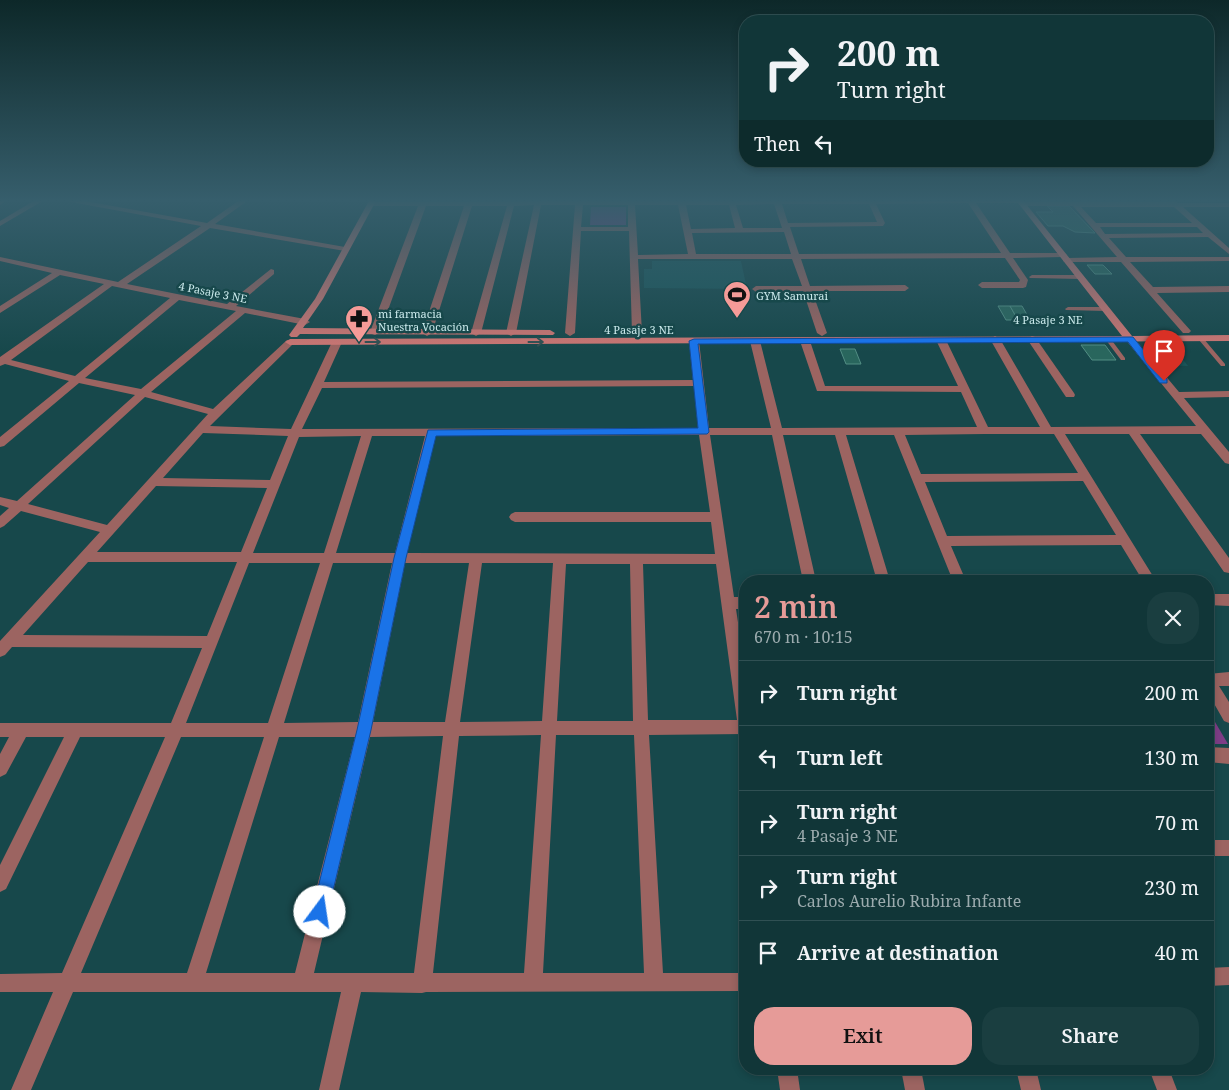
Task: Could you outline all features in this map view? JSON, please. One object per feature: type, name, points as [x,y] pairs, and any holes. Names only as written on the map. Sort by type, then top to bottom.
[{"type":"street","points":[[1,361],[116,283],[169,250]]},
{"type":"street","points":[[5,646],[215,413],[290,342],[319,299],[345,250]]},
{"type":"street","points":[[375,332],[406,250]]},
{"type":"street","points":[[427,332],[454,250]]},
{"type":"street","points":[[476,333],[498,250]]},
{"type":"street","points":[[511,333],[528,250]]},
{"type":"street","points":[[570,333],[576,250]]},
{"type":"street","points":[[634,250],[637,333]]},
{"type":"street","points":[[691,250],[693,258]]},
{"type":"street","points":[[793,250],[822,333]]},
{"type":"street","points":[[982,285],[1023,284],[1024,280],[1003,250]]},
{"type":"street","points":[[1058,250],[1229,460]]},
{"type":"street","points":[[1117,250],[1186,331]]},
{"type":"street","points":[[635,257],[1007,256],[1126,260],[1229,259]]},
{"type":"street","name":"4 Pasaje 3 NE","points":[[2,261],[60,271],[177,298],[305,322]]},
{"type":"street","points":[[0,310],[60,271]]},
{"type":"street","points":[[228,307],[271,272]]},
{"type":"street","points":[[756,289],[905,288]]},
{"type":"street","points":[[1151,290],[1229,289]]},
{"type":"street","points":[[0,443],[75,379],[177,298]]},
{"type":"street","points":[[0,523],[143,394],[243,310]]},
{"type":"street","name":"4 Pasaje 3 NE","points":[[298,331],[1127,335],[1201,339],[1229,338]]},
{"type":"street","name":"4 Pasaje 3 NE","points":[[290,342],[1108,339],[1127,335],[1186,331],[1229,331]]},
{"type":"street","points":[[994,339],[1085,477],[1146,575]]},
{"type":"street","points":[[1032,339],[1070,395]]},
{"type":"street","points":[[942,340],[984,431]]},
{"type":"street","points":[[694,341],[704,432],[739,673]]},
{"type":"street","points":[[755,341],[778,431],[807,575]]},
{"type":"street","points":[[805,341],[820,389],[964,389]]},
{"type":"street","points":[[21,1090],[176,730],[243,558],[295,433],[337,342]]},
{"type":"street","points":[[1,361],[215,413]]},
{"type":"street","points":[[318,386],[699,383]]},
{"type":"street","points":[[1175,394],[1229,394]]},
{"type":"street","points":[[202,429],[295,433],[1204,430]]},
{"type":"street","points":[[1132,430],[1229,568]]},
{"type":"street","points":[[839,431],[881,575]]},
{"type":"street","points":[[898,431],[957,575]]},
{"type":"street","points":[[193,984],[368,432]]},
{"type":"street","points":[[302,984],[364,730],[400,558],[431,432]]},
{"type":"street","points":[[918,478],[1085,477]]},
{"type":"street","points":[[154,482],[274,484]]},
{"type":"street","points":[[0,501],[110,530]]},
{"type":"street","points":[[515,517],[716,517]]},
{"type":"street","points":[[943,541],[1125,540]]},
{"type":"street","points":[[85,557],[722,559]]},
{"type":"street","points":[[533,983],[560,558]]},
{"type":"street","points":[[422,984],[452,728],[476,559]]},
{"type":"street","points":[[636,560],[640,726],[654,981]]},
{"type":"street","points":[[1214,600],[1229,600]]},
{"type":"street","points":[[730,603],[739,603]]},
{"type":"street","points":[[5,646],[210,642]]},
{"type":"street","points":[[1214,680],[1229,679]]},
{"type":"street","points":[[1214,690],[1229,716]]},
{"type":"street","points":[[0,730],[364,730],[640,726],[739,727]]},
{"type":"street","points":[[0,883],[76,729]]},
{"type":"street","points":[[0,769],[22,730]]},
{"type":"street","points":[[1214,755],[1229,756]]},
{"type":"street","points":[[1214,848],[1229,848]]},
{"type":"street","points":[[1214,977],[1229,976]]},
{"type":"street","points":[[0,983],[422,984],[739,982]]},
{"type":"street","points":[[329,1090],[353,983]]},
{"type":"street","points":[[788,1075],[790,1090]]},
{"type":"street","points":[[912,1075],[916,1090]]},
{"type":"street","points":[[1027,1075],[1031,1090]]},
{"type":"street","points":[[1161,1075],[1167,1090]]},
{"type":"lane","points":[[1032,277],[1080,277]]},
{"type":"lane","points":[[1068,310],[1106,309]]},
{"type":"lane","points":[[1108,339],[1123,359]]},
{"type":"lane","points":[[1201,339],[1223,365]]},
{"type":"shaded area","points":[[652,261],[741,261],[747,289],[644,288],[644,269],[652,269]]},
{"type":"shaded area","points":[[1147,347],[1174,348],[1188,366],[1161,365]]},
{"type":"shaded area","points":[[1214,720],[1228,744],[1214,744]]},
{"type":"building","points":[[1087,265],[1103,265],[1112,274],[1095,274]]},
{"type":"building","points":[[998,306],[1010,306],[1018,320],[1006,320]]},
{"type":"building","points":[[1010,306],[1022,306],[1030,320],[1018,320]]},
{"type":"building","points":[[1081,345],[1105,345],[1116,360],[1092,360]]},
{"type":"building","points":[[840,349],[855,349],[861,364],[846,364]]},
{"type":"place","name":"GYM Samurai","points":[[737,319]]},
{"type":"place","name":"mi farmacia Nuestra Vocación","points":[[359,343]]},
{"type":"route","points":[[320,912],[364,730],[400,558],[431,432],[704,432],[694,341],[1130,339],[1164,381]]}]
